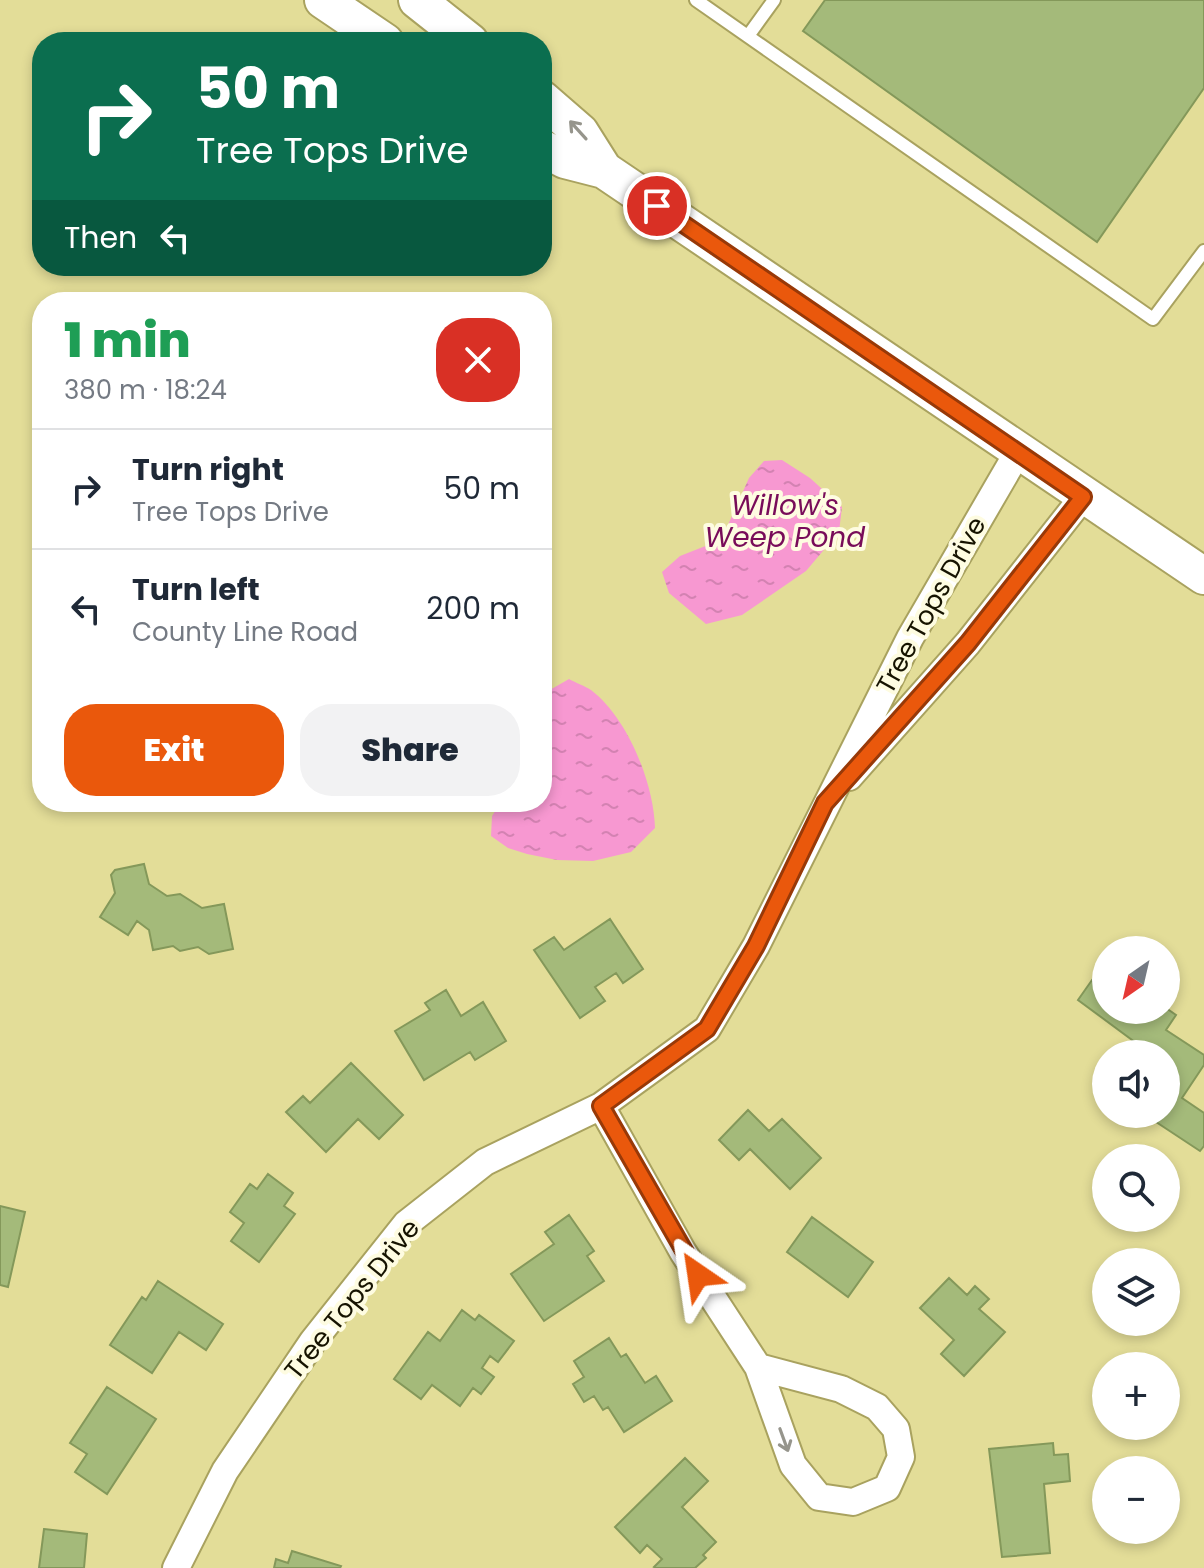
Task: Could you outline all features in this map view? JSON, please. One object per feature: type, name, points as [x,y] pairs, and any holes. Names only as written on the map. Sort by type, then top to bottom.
[{"type":"main road","points":[[417,0],[457,32]]},
{"type":"main road","points":[[325,1],[370,32]]},
{"type":"main road","points":[[552,108],[580,132],[604,170]]},
{"type":"main road","points":[[552,153],[565,160],[604,170],[1204,576]]},
{"type":"street","name":"Tree Tops Drive","points":[[176,1568],[225,1471],[313,1341],[406,1224],[485,1162],[601,1106],[707,1029],[756,946],[910,638],[1018,452]]},
{"type":"street","name":"Tree Tops Drive","points":[[825,803],[968,643],[1083,497]]},
{"type":"street","points":[[601,1106],[683,1252],[758,1367],[793,1465],[819,1497],[853,1502],[887,1488],[901,1457],[896,1429],[877,1407],[841,1389],[758,1367]]},
{"type":"lane","points":[[696,0],[1153,319],[1204,251]]},
{"type":"lane","points":[[748,36],[774,0]]},
{"type":"water","name":"Willow's Weep Pond","points":[[782,460],[810,478],[842,507],[839,532],[806,571],[742,615],[706,624],[669,593],[662,572],[680,556],[708,545],[727,527],[749,478],[764,461]]},
{"type":"water","points":[[569,679],[591,690],[604,702],[627,734],[650,792],[655,828],[631,852],[593,861],[557,860],[508,848],[491,836],[495,812],[552,812],[552,689]]},
{"type":"building","points":[[825,0],[1204,0],[1204,88],[1097,242],[803,31]]},
{"type":"building","points":[[144,864],[149,884],[167,896],[180,894],[202,908],[224,904],[233,949],[209,954],[198,947],[180,951],[173,946],[153,950],[149,930],[137,921],[128,935],[100,917],[115,893],[111,875],[115,870]]},
{"type":"building","points":[[610,919],[643,969],[623,983],[616,973],[595,987],[605,1001],[580,1018],[534,950],[554,937],[564,950]]},
{"type":"building","points":[[1092,980],[1092,1010],[1078,1000]]},
{"type":"building","points":[[446,990],[461,1016],[483,1002],[506,1041],[475,1060],[470,1052],[424,1080],[395,1031],[430,1010],[425,1003]]},
{"type":"building","points":[[1110,1024],[1170,1024],[1166,1030],[1204,1055],[1204,1065],[1182,1098],[1204,1113],[1204,1146],[1200,1151],[1165,1128],[1180,1128],[1180,1040],[1132,1040]]},
{"type":"building","points":[[351,1063],[403,1115],[379,1139],[358,1119],[326,1152],[286,1112],[303,1096],[310,1103]]},
{"type":"building","points":[[748,1110],[769,1131],[782,1119],[821,1158],[790,1189],[750,1149],[739,1160],[719,1140]]},
{"type":"building","points":[[268,1174],[293,1193],[284,1206],[295,1214],[259,1262],[231,1241],[244,1223],[230,1212],[250,1184],[257,1189]]},
{"type":"building","points":[[0,1206],[25,1212],[8,1287],[0,1285]]},
{"type":"building","points":[[569,1215],[594,1251],[587,1256],[604,1281],[544,1321],[511,1274],[554,1244],[545,1232]]},
{"type":"building","points":[[812,1217],[873,1262],[848,1297],[787,1252]]},
{"type":"building","points":[[949,1278],[967,1295],[975,1286],[989,1299],[979,1309],[1005,1332],[964,1376],[941,1354],[954,1340],[920,1308]]},
{"type":"building","points":[[158,1281],[223,1324],[206,1350],[179,1332],[152,1373],[110,1345],[142,1297],[146,1300]]},
{"type":"building","points":[[462,1310],[475,1320],[479,1315],[514,1341],[498,1362],[490,1356],[482,1368],[494,1377],[481,1394],[473,1388],[460,1406],[432,1385],[421,1399],[394,1379],[428,1332],[440,1341]]},
{"type":"building","points":[[609,1338],[621,1357],[626,1354],[645,1383],[656,1376],[672,1401],[624,1432],[608,1407],[603,1410],[594,1396],[584,1402],[573,1384],[584,1377],[574,1361]]},
{"type":"building","points":[[107,1387],[156,1419],[107,1494],[75,1472],[87,1454],[70,1443]]},
{"type":"building","points":[[1053,1443],[1054,1455],[1068,1454],[1070,1481],[1044,1484],[1050,1553],[1002,1557],[989,1449]]},
{"type":"building","points":[[685,1458],[708,1481],[682,1507],[716,1542],[695,1568],[656,1568],[662,1559],[647,1545],[640,1553],[615,1527]]},
{"type":"building","points":[[44,1529],[87,1534],[84,1568],[39,1568]]},
{"type":"building","points":[[292,1551],[341,1566],[274,1568],[276,1559],[288,1563]]},
{"type":"route","points":[[657,206],[1083,497],[968,643],[825,803],[756,946],[707,1029],[601,1106],[698,1275]]}]
